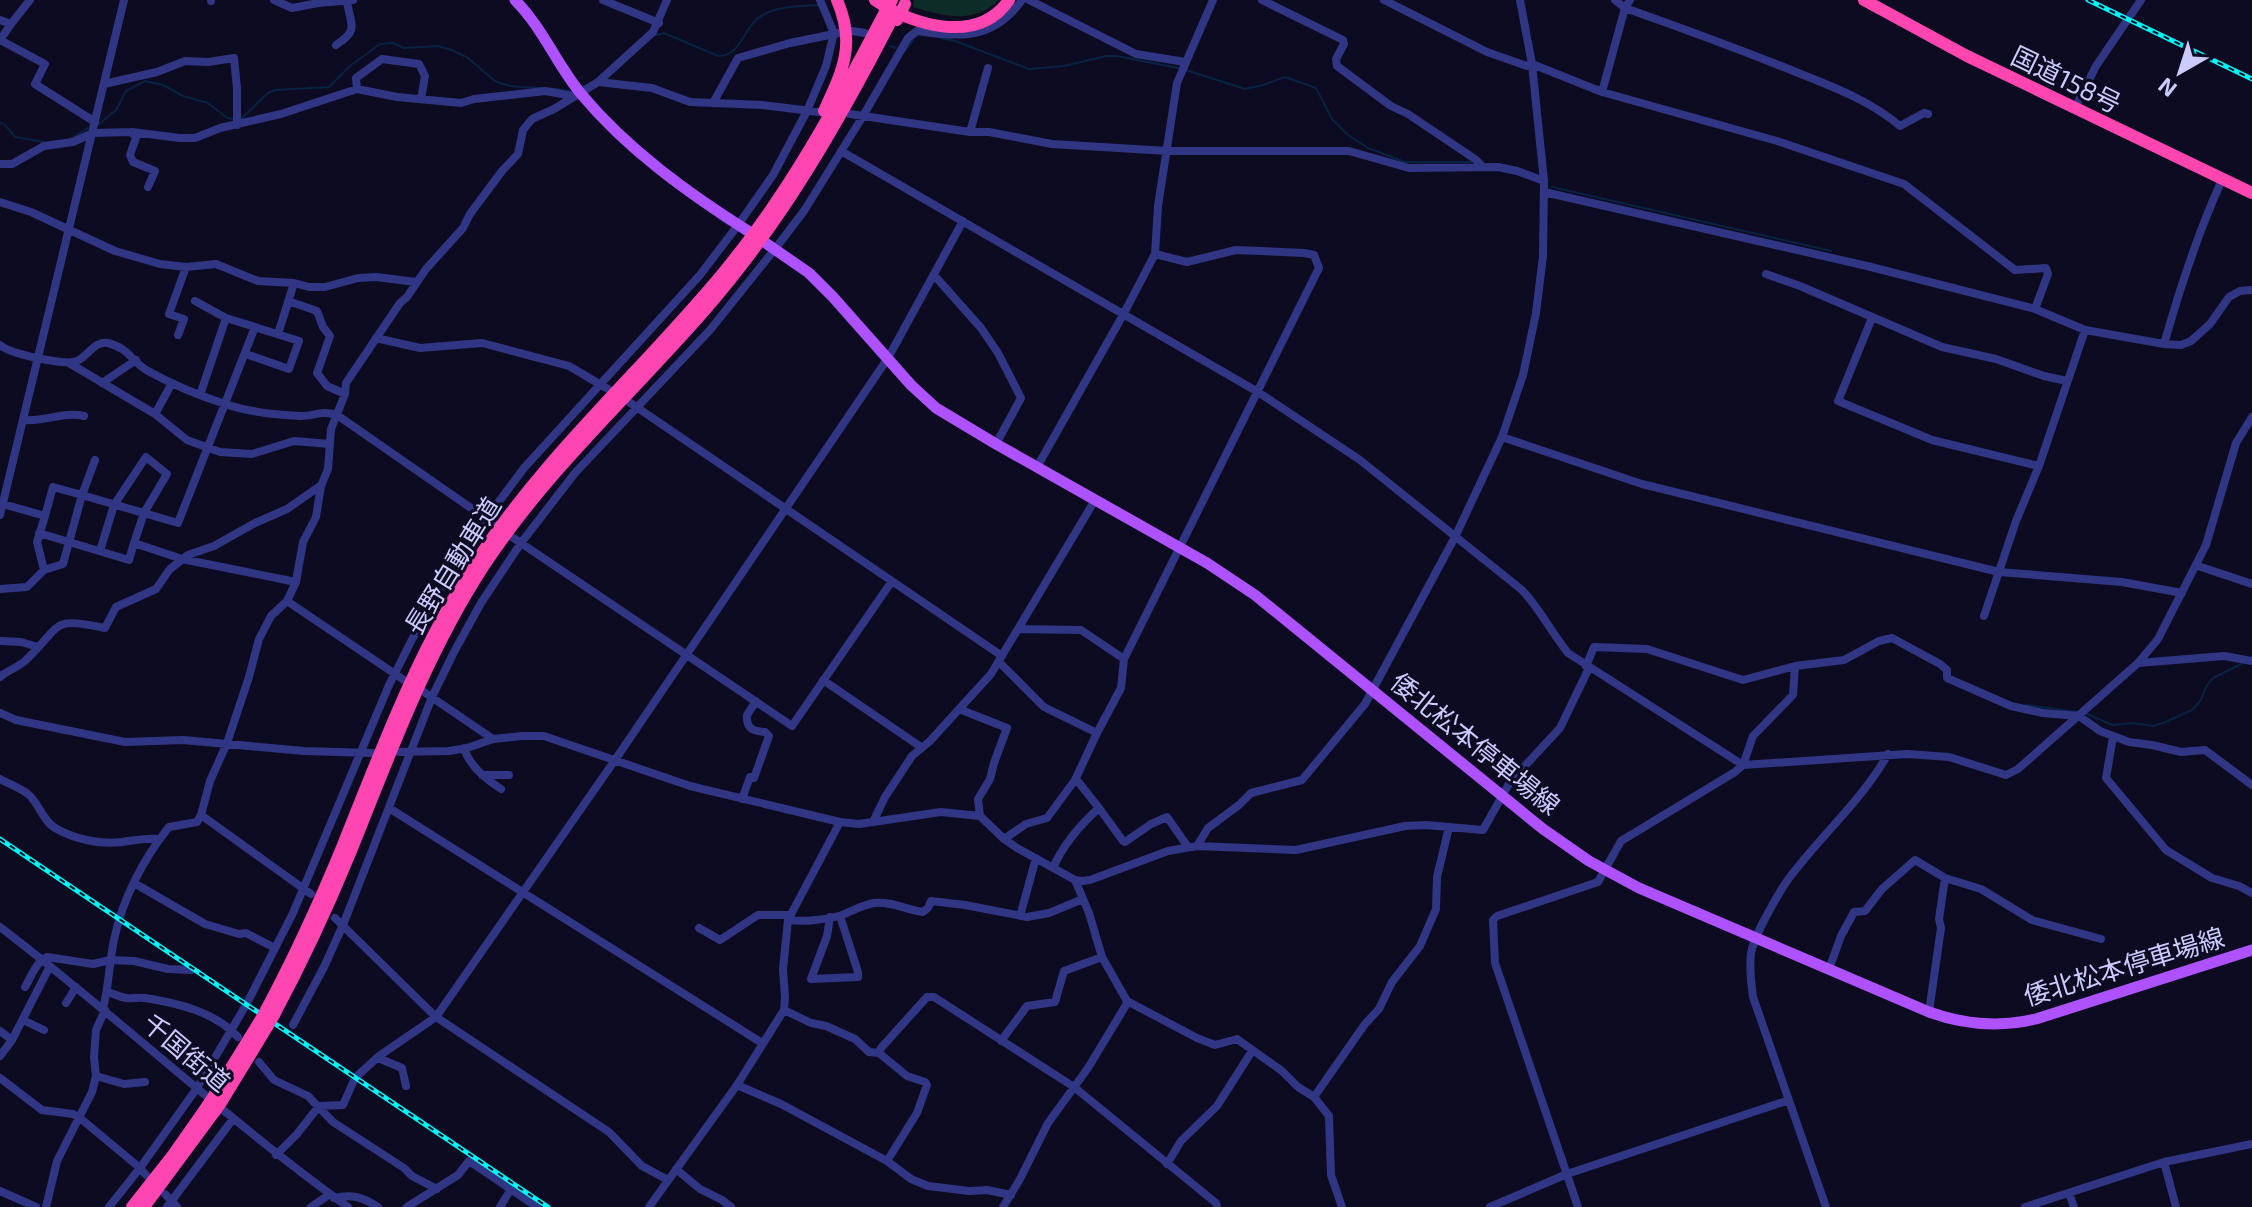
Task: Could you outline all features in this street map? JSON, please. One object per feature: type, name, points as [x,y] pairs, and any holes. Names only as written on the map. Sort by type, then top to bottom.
[{"type":"highway","points":[[767,215],[821,117],[841,72],[847,37],[837,0]]},
{"type":"highway","points":[[875,0],[891,11],[916,21],[951,27],[981,23],[998,13],[1009,0]]},
{"type":"highway","points":[[897,6],[918,16],[952,21],[979,17],[992,10],[1001,0]]},
{"type":"highway","name":"国道158号","points":[[1864,0],[1967,56],[2252,190]]},
{"type":"highway","name":"国道158号","points":[[1877,0],[2222,180],[2252,190]]},
{"type":"highway","name":"長野自動車道","points":[[267,1018],[413,675],[476,562],[544,472],[696,306],[767,215],[813,146],[897,6]]},
{"type":"highway","name":"長野自動車道","points":[[144,1207],[215,1103],[267,1018],[325,913],[422,679],[483,567],[550,478],[704,312],[740,268],[790,200],[851,99],[897,6]]},
{"type":"highway","name":"長野自動車道","points":[[132,1207],[215,1103]]},
{"type":"main road","points":[[515,0],[538,27],[577,94],[649,160],[743,228]]},
{"type":"main road","name":"倭北松本停車場線","points":[[771,246],[809,273],[911,385],[936,408],[1178,547],[1255,595],[1566,845],[1606,871],[1650,893],[1929,1012],[1976,1024],[2025,1022],[2252,950]]},
{"type":"street","points":[[30,0],[0,40],[45,64],[35,84],[95,122]]},
{"type":"street","points":[[0,515],[124,0]]},
{"type":"street","points":[[274,0],[292,8],[350,1],[352,31],[350,36],[336,45]]},
{"type":"street","points":[[603,0],[659,23]]},
{"type":"street","points":[[46,1207],[57,1161],[92,1092],[96,1076],[96,1030],[108,992],[106,984],[119,920],[134,883],[159,839],[169,827],[197,822],[201,815],[259,639],[271,616],[287,601],[296,582],[303,542],[316,517],[321,486],[328,469],[331,429],[345,394],[346,383],[387,320],[463,228],[470,214],[518,154],[523,130],[532,119],[598,82],[653,32],[667,0]]},
{"type":"street","points":[[109,1207],[143,1172],[246,1005],[293,913],[359,753],[399,677],[428,608],[485,518],[550,438],[604,386],[743,228],[807,111],[826,66],[837,33],[820,0]]},
{"type":"street","points":[[293,1025],[324,967],[339,922],[389,808],[428,695],[521,543],[575,473],[710,330],[771,246],[804,211],[908,38],[917,31],[955,36],[994,27],[1007,19],[1022,0]]},
{"type":"street","points":[[1029,0],[1136,54],[1185,62]]},
{"type":"street","points":[[1037,467],[1155,254],[1158,206],[1177,83],[1213,0]]},
{"type":"street","points":[[1262,0],[1343,40],[1336,59],[1337,66],[1481,165]]},
{"type":"street","points":[[1384,0],[1487,52],[1527,66],[1532,64],[1602,92],[1777,141],[1904,184],[2015,270],[2046,268],[2048,274],[2035,309]]},
{"type":"street","points":[[1192,846],[1208,828],[1251,793],[1302,780],[1342,734],[1374,690],[1455,537],[1502,437],[1523,375],[1536,313],[1543,256],[1544,181],[1532,64],[1520,0]]},
{"type":"street","points":[[1615,0],[1863,99],[1900,126],[1924,113],[1928,114]]},
{"type":"street","points":[[2076,106],[2096,66],[2141,0]]},
{"type":"street","points":[[1602,92],[1627,4]]},
{"type":"street","points":[[0,20],[11,24]]},
{"type":"street","points":[[852,31],[865,33]]},
{"type":"street","points":[[713,103],[738,58],[837,33]]},
{"type":"street","points":[[891,43],[903,48]]},
{"type":"street","points":[[104,84],[157,72],[185,61],[208,62],[234,58],[237,125]]},
{"type":"street","points":[[357,89],[356,78],[382,59],[419,64],[425,76],[421,99]]},
{"type":"street","points":[[970,132],[988,68]]},
{"type":"street","points":[[598,82],[652,88],[690,102],[762,105],[819,112]]},
{"type":"street","points":[[0,164],[12,164],[44,146],[73,142],[93,133],[132,132],[188,139],[281,114],[357,89],[397,97],[461,103],[545,91],[577,94]]},
{"type":"street","points":[[850,114],[970,132],[989,132],[1052,144],[1168,151],[1349,151],[1409,168],[1481,165],[1517,171],[1544,181]]},
{"type":"street","points":[[132,132],[136,138],[130,155],[133,162],[155,171],[148,187]]},
{"type":"street","points":[[841,151],[1258,392],[1360,460],[1522,590],[1537,606],[1568,653],[1743,765],[1888,754],[1949,757],[2006,775],[2018,769],[2138,663],[2158,639],[2206,545],[2236,443],[2252,417]]},
{"type":"street","points":[[2164,344],[2182,281],[2222,180]]},
{"type":"street","points":[[1544,192],[1852,262],[2035,309],[2085,330],[2164,344],[2181,345],[2191,341],[2210,324],[2229,297],[2240,291],[2252,290]]},
{"type":"street","points":[[0,202],[31,212],[129,256],[160,264],[186,267],[209,263],[258,281],[309,287],[376,277],[416,282]]},
{"type":"street","points":[[276,1155],[319,1106],[343,1105],[355,1078],[436,1017],[888,358],[963,221]]},
{"type":"street","points":[[1004,839],[1026,824],[1047,818],[1076,779],[1121,688],[1124,659],[1319,268],[1314,255],[1236,250],[1187,262],[1155,254]]},
{"type":"street","points":[[178,335],[184,319],[169,314],[186,267]]},
{"type":"street","points":[[1766,274],[1942,347],[1996,359],[2067,381]]},
{"type":"street","points":[[934,275],[981,328],[1021,398],[996,444]]},
{"type":"street","points":[[278,334],[294,283]]},
{"type":"street","points":[[195,301],[226,318],[299,341],[289,369],[246,354]]},
{"type":"street","points":[[288,301],[317,311],[330,336],[317,373],[327,386],[345,394]]},
{"type":"street","points":[[200,395],[226,318]]},
{"type":"street","points":[[1872,318],[1838,401],[1932,440],[2039,466]]},
{"type":"street","points":[[44,570],[37,542],[53,487],[178,523],[255,327]]},
{"type":"street","points":[[1984,616],[2085,330]]},
{"type":"street","points":[[376,338],[420,348],[482,343],[569,366],[604,386]]},
{"type":"street","points":[[69,363],[104,342],[129,352],[143,367],[172,383],[226,404],[304,416],[319,412],[337,415],[494,524]]},
{"type":"street","points":[[0,345],[38,358],[69,363],[155,414],[187,440],[220,452],[252,454],[294,441],[330,444]]},
{"type":"street","points":[[102,383],[136,360]]},
{"type":"street","points":[[155,414],[172,383]]},
{"type":"street","points":[[629,402],[892,581],[1000,659],[1044,707],[1097,733]]},
{"type":"street","points":[[24,420],[36,421],[64,414],[84,416]]},
{"type":"street","points":[[1502,437],[1642,484],[1999,572],[2122,582],[2182,593]]},
{"type":"street","points":[[39,533],[129,560],[144,513],[167,474],[146,457],[114,505],[100,551]]},
{"type":"street","points":[[0,589],[27,587],[44,570],[63,564],[95,460]]},
{"type":"street","points":[[0,677],[10,668],[22,664],[61,623],[75,622],[105,628],[116,607],[156,589],[170,569],[182,559],[287,509],[321,486]]},
{"type":"street","points":[[873,822],[905,764],[959,709],[1000,659],[1095,500]]},
{"type":"street","points":[[3,504],[45,516]]},
{"type":"street","points":[[512,537],[792,726],[892,581]]},
{"type":"street","points":[[134,543],[182,559],[296,582]]},
{"type":"street","points":[[2198,566],[2252,584]]},
{"type":"street","points":[[287,601],[399,677]]},
{"type":"street","points":[[1018,629],[1081,630],[1124,659]]},
{"type":"street","points":[[399,752],[449,751],[493,739],[544,736],[690,786],[840,822],[859,824],[941,812],[980,816],[1004,839],[1053,868],[1075,880],[1090,880],[1168,851],[1192,846],[1296,850],[1405,826],[1483,830],[1501,794],[1560,728],[1594,647],[1647,649],[1743,680],[1795,666],[1844,660],[1879,641],[1892,638],[1940,664],[1947,670],[1947,678],[1996,701],[2043,713],[2079,716],[2113,737],[2129,742],[2181,752],[2205,750],[2251,783]]},
{"type":"street","points":[[0,641],[38,647]]},
{"type":"street","points":[[2138,663],[2224,656],[2252,661]]},
{"type":"street","points":[[1578,1207],[1495,963],[1493,920],[1497,916],[1598,882],[1621,841],[1735,772],[1743,765],[1753,736],[1793,695],[1795,666]]},
{"type":"street","points":[[823,680],[921,747]]},
{"type":"street","points":[[428,695],[493,739]]},
{"type":"street","points":[[742,799],[750,777],[754,778],[769,736],[749,727],[747,715],[756,701]]},
{"type":"street","points":[[959,709],[1007,728],[990,779],[978,799],[980,816]]},
{"type":"street","points":[[0,713],[16,720],[125,742],[183,740],[372,753]]},
{"type":"street","points":[[2113,737],[2106,778],[2166,850],[2212,878],[2252,893]]},
{"type":"street","points":[[464,748],[466,757],[482,775],[501,789]]},
{"type":"street","points":[[1826,1207],[1753,997],[1751,952],[1785,883],[1813,847],[1847,812],[1888,754]]},
{"type":"street","points":[[482,775],[509,775]]},
{"type":"street","points":[[0,779],[29,795],[56,829],[77,837],[98,843],[143,837],[159,839]]},
{"type":"street","points":[[1076,779],[1123,841],[1167,817],[1192,846]]},
{"type":"street","points":[[389,808],[762,1043]]},
{"type":"street","points":[[1053,868],[1060,852],[1099,808]]},
{"type":"street","points":[[201,815],[311,894]]},
{"type":"street","points":[[649,1207],[737,1085],[784,1010],[783,969],[790,918],[840,822]]},
{"type":"street","points":[[1314,1097],[1379,1009],[1392,982],[1420,946],[1436,909],[1437,877],[1449,827]]},
{"type":"street","points":[[1020,916],[1036,858]]},
{"type":"street","points":[[1829,969],[1854,912],[1865,911],[1882,889],[1915,860],[1945,878],[1981,889],[2032,920],[2101,939]]},
{"type":"street","points":[[1929,1012],[1945,878]]},
{"type":"street","points":[[1075,880],[1102,957],[1127,1001],[1215,1045],[1237,1039],[1314,1097],[1329,1116],[1331,1175],[1342,1207]]},
{"type":"street","points":[[134,883],[205,924],[239,934],[246,933],[275,948]]},
{"type":"street","points":[[699,928],[720,940],[758,915],[790,918],[835,916],[863,905],[878,903],[923,912],[931,901],[1020,916],[1049,913],[1083,899]]},
{"type":"street","points":[[835,916],[858,977],[811,979],[827,936],[835,916]]},
{"type":"street","points":[[339,922],[436,1017],[609,1132],[642,1166],[668,1180]]},
{"type":"street","name":"千国街道","points":[[0,927],[104,1009],[276,1155],[348,1207]]},
{"type":"street","points":[[25,987],[42,959],[47,957],[93,964],[110,960],[134,961],[168,969],[191,970]]},
{"type":"street","points":[[1001,1041],[1027,1006],[1055,1002],[1064,971],[1102,957]]},
{"type":"street","points":[[0,1056],[12,1040],[50,966]]},
{"type":"street","points":[[66,1003],[76,987]]},
{"type":"street","points":[[108,992],[129,999],[139,997],[197,1010],[238,1037]]},
{"type":"street","points":[[879,1053],[927,997],[934,997],[1074,1087],[1216,1203],[1217,1207]]},
{"type":"street","points":[[1003,1207],[1048,1123],[1127,1001]]},
{"type":"street","points":[[784,1010],[855,1039],[869,1052],[887,1057],[907,1076],[925,1082],[927,1085],[917,1113],[887,1161]]},
{"type":"street","points":[[23,1020],[44,1030]]},
{"type":"street","points":[[0,1031],[12,1040]]},
{"type":"street","points":[[1167,1164],[1181,1141],[1217,1106],[1252,1051]]},
{"type":"street","points":[[378,1058],[402,1068],[406,1086]]},
{"type":"street","points":[[259,1062],[274,1080],[297,1089],[333,1122],[412,1176],[437,1189]]},
{"type":"street","points":[[96,1076],[124,1084],[145,1082]]},
{"type":"street","points":[[0,1078],[42,1110],[73,1114],[80,1118],[143,1172]]},
{"type":"street","points":[[737,1085],[781,1104],[928,1186],[1011,1195]]},
{"type":"street","points":[[1490,1207],[1567,1174],[1789,1100]]},
{"type":"street","points":[[165,1194],[172,1206],[233,1119]]},
{"type":"street","points":[[2025,1207],[2047,1203],[2164,1162],[2252,1144]]},
{"type":"street","points":[[407,1207],[458,1175],[469,1161],[537,1207]]},
{"type":"street","points":[[2164,1162],[2176,1207]]},
{"type":"street","points":[[676,1169],[700,1189],[731,1207]]},
{"type":"street","points":[[500,1207],[511,1189]]},
{"type":"street","points":[[1,1193],[36,1207]]},
{"type":"street","points":[[2069,1193],[2074,1207]]},
{"type":"street","points":[[311,1207],[332,1196],[350,1195],[378,1207]]},
{"type":"green space","points":[[914,0],[999,0],[979,13],[958,16],[913,7]]},
{"type":"waterway","points":[[656,35],[664,33],[718,56],[726,55],[738,46],[751,26],[763,15],[783,8],[819,5]]},
{"type":"waterway","points":[[940,38],[1029,69],[1064,66],[1106,56],[1178,68]]},
{"type":"waterway","points":[[905,51],[913,40]]},
{"type":"waterway","points":[[241,119],[275,90],[329,87],[350,66],[380,44],[393,43],[404,48],[438,46],[468,58],[495,81],[573,92]]},
{"type":"waterway","points":[[890,46],[896,48]]},
{"type":"waterway","points":[[1186,70],[1245,89],[1285,77],[1316,88],[1332,119],[1348,135],[1368,148],[1405,162],[1472,162]]},
{"type":"waterway","points":[[98,125],[116,110],[126,91],[145,81],[208,103],[227,118],[234,119]]},
{"type":"waterway","points":[[0,122],[15,137],[44,142]]},
{"type":"waterway","points":[[70,139],[88,128]]},
{"type":"waterway","points":[[1552,187],[1831,251]]},
{"type":"waterway","points":[[719,219],[728,225]]},
{"type":"waterway","points":[[2085,713],[2112,725],[2132,723],[2153,726],[2163,723],[2192,710],[2213,678],[2243,663]]},
{"type":"waterway","points":[[2026,705],[2079,712]]},
{"type":"railway","points":[[2088,0],[2252,79]]},
{"type":"railway","points":[[0,839],[548,1207]]}]
